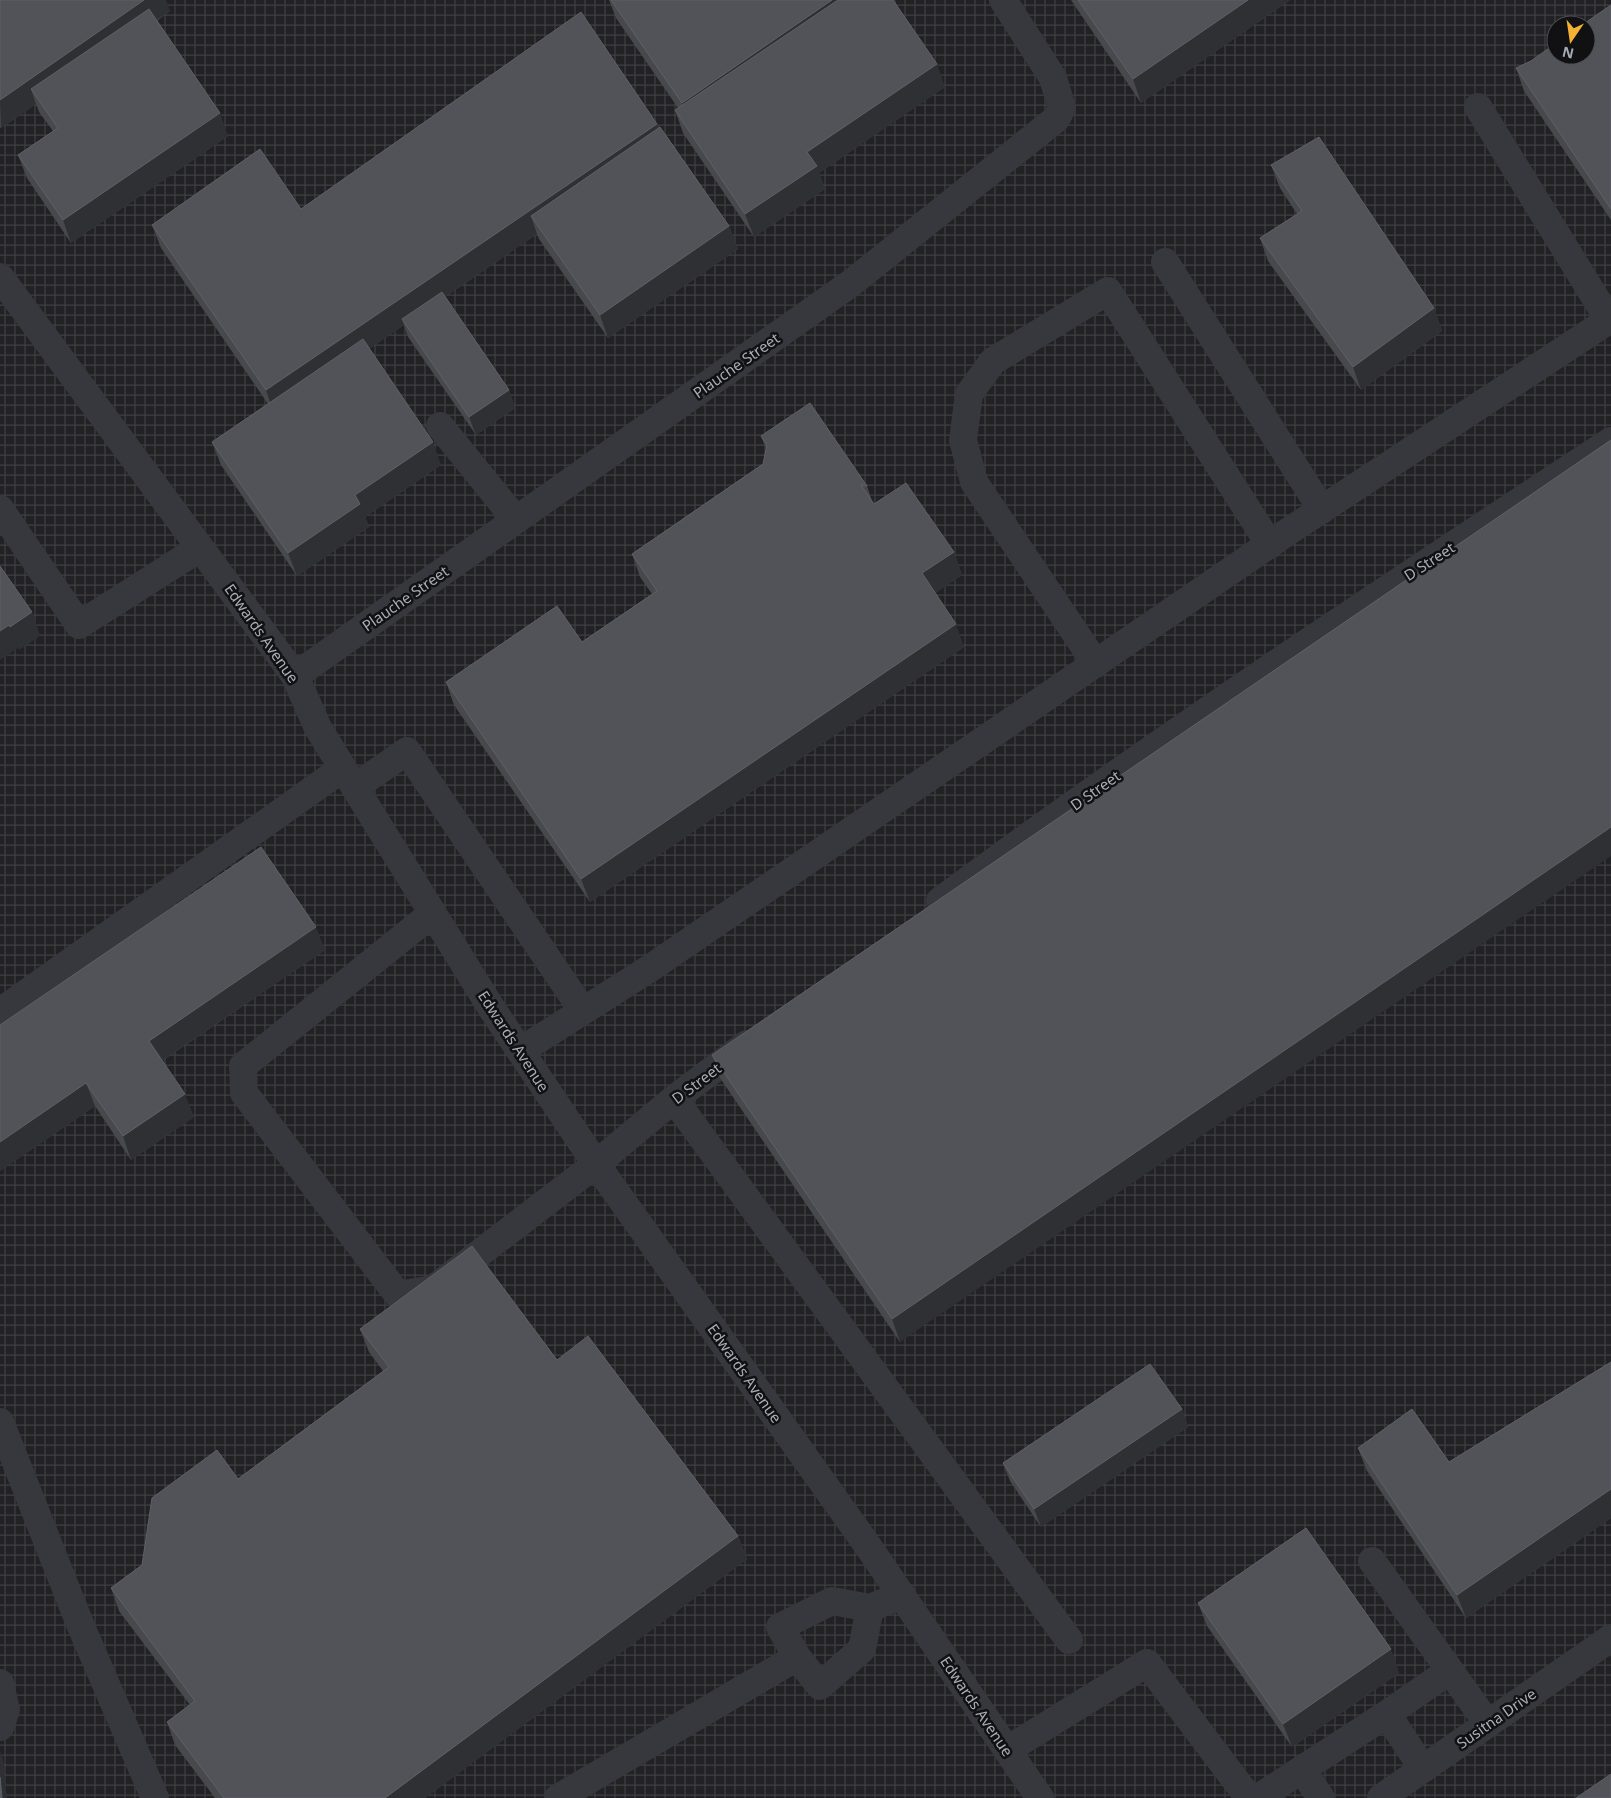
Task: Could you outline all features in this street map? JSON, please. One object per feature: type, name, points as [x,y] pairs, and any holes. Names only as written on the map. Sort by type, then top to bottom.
[{"type":"street","name":"Plauche Street","points":[[295,676],[850,284],[1056,119],[1062,108],[1054,78],[1004,0]]},
{"type":"street","points":[[520,1050],[652,967],[1270,545],[1610,320],[1478,107]]},
{"type":"street","points":[[1164,262],[1322,510]]},
{"type":"street","name":"Edwards Avenue","points":[[0,277],[295,676],[318,728],[520,1050],[596,1164],[902,1595],[1040,1798]]},
{"type":"street","points":[[1096,664],[974,482],[963,440],[969,394],[993,361],[1108,291],[1270,545]]},
{"type":"street","points":[[440,426],[516,520]]},
{"type":"street","name":"D Street","points":[[918,917],[1020,841],[1337,621],[1611,441]]},
{"type":"street","points":[[0,509],[79,625],[200,548]]},
{"type":"street","points":[[0,1012],[349,778],[407,751],[583,1010]]},
{"type":"street","name":"D Street","points":[[432,912],[243,1066],[244,1093],[398,1295],[433,1289],[596,1164],[674,1099],[768,1029]]},
{"type":"street","points":[[674,1099],[1069,1640]]},
{"type":"street","points":[[0,1422],[80,1624],[155,1798]]},
{"type":"street","points":[[1372,1561],[1488,1724]]},
{"type":"street","points":[[870,1608],[862,1649],[820,1686],[796,1657],[780,1627],[832,1601],[870,1608],[902,1595]]},
{"type":"street","name":"Susitna Drive","points":[[1381,1798],[1611,1638]]},
{"type":"street","points":[[558,1798],[796,1657]]},
{"type":"street","points":[[1007,1750],[1147,1663],[1250,1798]]},
{"type":"street","points":[[1258,1798],[1449,1671]]},
{"type":"street","points":[[0,1683],[6,1710],[0,1727]]},
{"type":"street","points":[[1387,1714],[1423,1769]]},
{"type":"street","points":[[1302,1770],[1321,1798]]},
{"type":"shaded area","points":[[0,0],[1611,0],[1611,1798],[0,1798]]},
{"type":"building","points":[[0,0],[144,0],[0,100]]},
{"type":"building","points":[[611,0],[832,0],[682,103]]},
{"type":"building","points":[[838,0],[893,0],[937,64],[807,152],[817,166],[745,214],[675,110]]},
{"type":"building","points":[[1078,0],[1248,0],[1133,79]]},
{"type":"building","points":[[1611,5],[1611,209],[1516,68],[1531,61],[1546,50],[1546,65],[1596,65],[1596,15]]},
{"type":"building","points":[[149,9],[220,113],[63,220],[18,155],[58,128],[31,89]]},
{"type":"building","points":[[581,12],[657,124],[266,390],[152,225],[260,149],[301,209]]},
{"type":"building","points":[[660,127],[729,226],[600,315],[531,216]]},
{"type":"building","points":[[1319,137],[1434,308],[1353,367],[1260,238],[1302,211],[1271,165]]},
{"type":"building","points":[[442,292],[509,390],[469,417],[402,319]]},
{"type":"building","points":[[363,339],[433,442],[355,495],[360,504],[288,553],[212,442]]},
{"type":"building","points":[[810,403],[867,486],[861,485],[874,504],[906,483],[954,552],[922,573],[956,624],[581,879],[446,682],[557,606],[582,642],[657,591],[632,554],[763,464],[767,445],[761,436]]},
{"type":"building","points":[[1611,440],[1611,827],[892,1319],[712,1055]]},
{"type":"building","points":[[0,566],[32,612],[10,627],[9,625],[0,631]]},
{"type":"building","points":[[261,847],[316,927],[149,1041],[185,1094],[123,1136],[86,1083],[0,1142],[0,1025]]},
{"type":"building","points":[[472,1246],[557,1360],[588,1336],[738,1536],[385,1798],[224,1798],[167,1722],[195,1701],[111,1588],[142,1565],[152,1498],[217,1450],[238,1479],[389,1367],[360,1329]]},
{"type":"building","points":[[1611,1362],[1611,1489],[1457,1595],[1358,1448],[1412,1409],[1449,1462]]},
{"type":"building","points":[[1150,1364],[1182,1409],[1034,1509],[1003,1463]]},
{"type":"building","points":[[1306,1528],[1391,1649],[1283,1724],[1198,1603]]},
{"type":"building","points":[[1611,1774],[1611,1798],[1576,1798]]},
{"type":"building","points":[[0,1777],[2,1798],[0,1798]]}]
